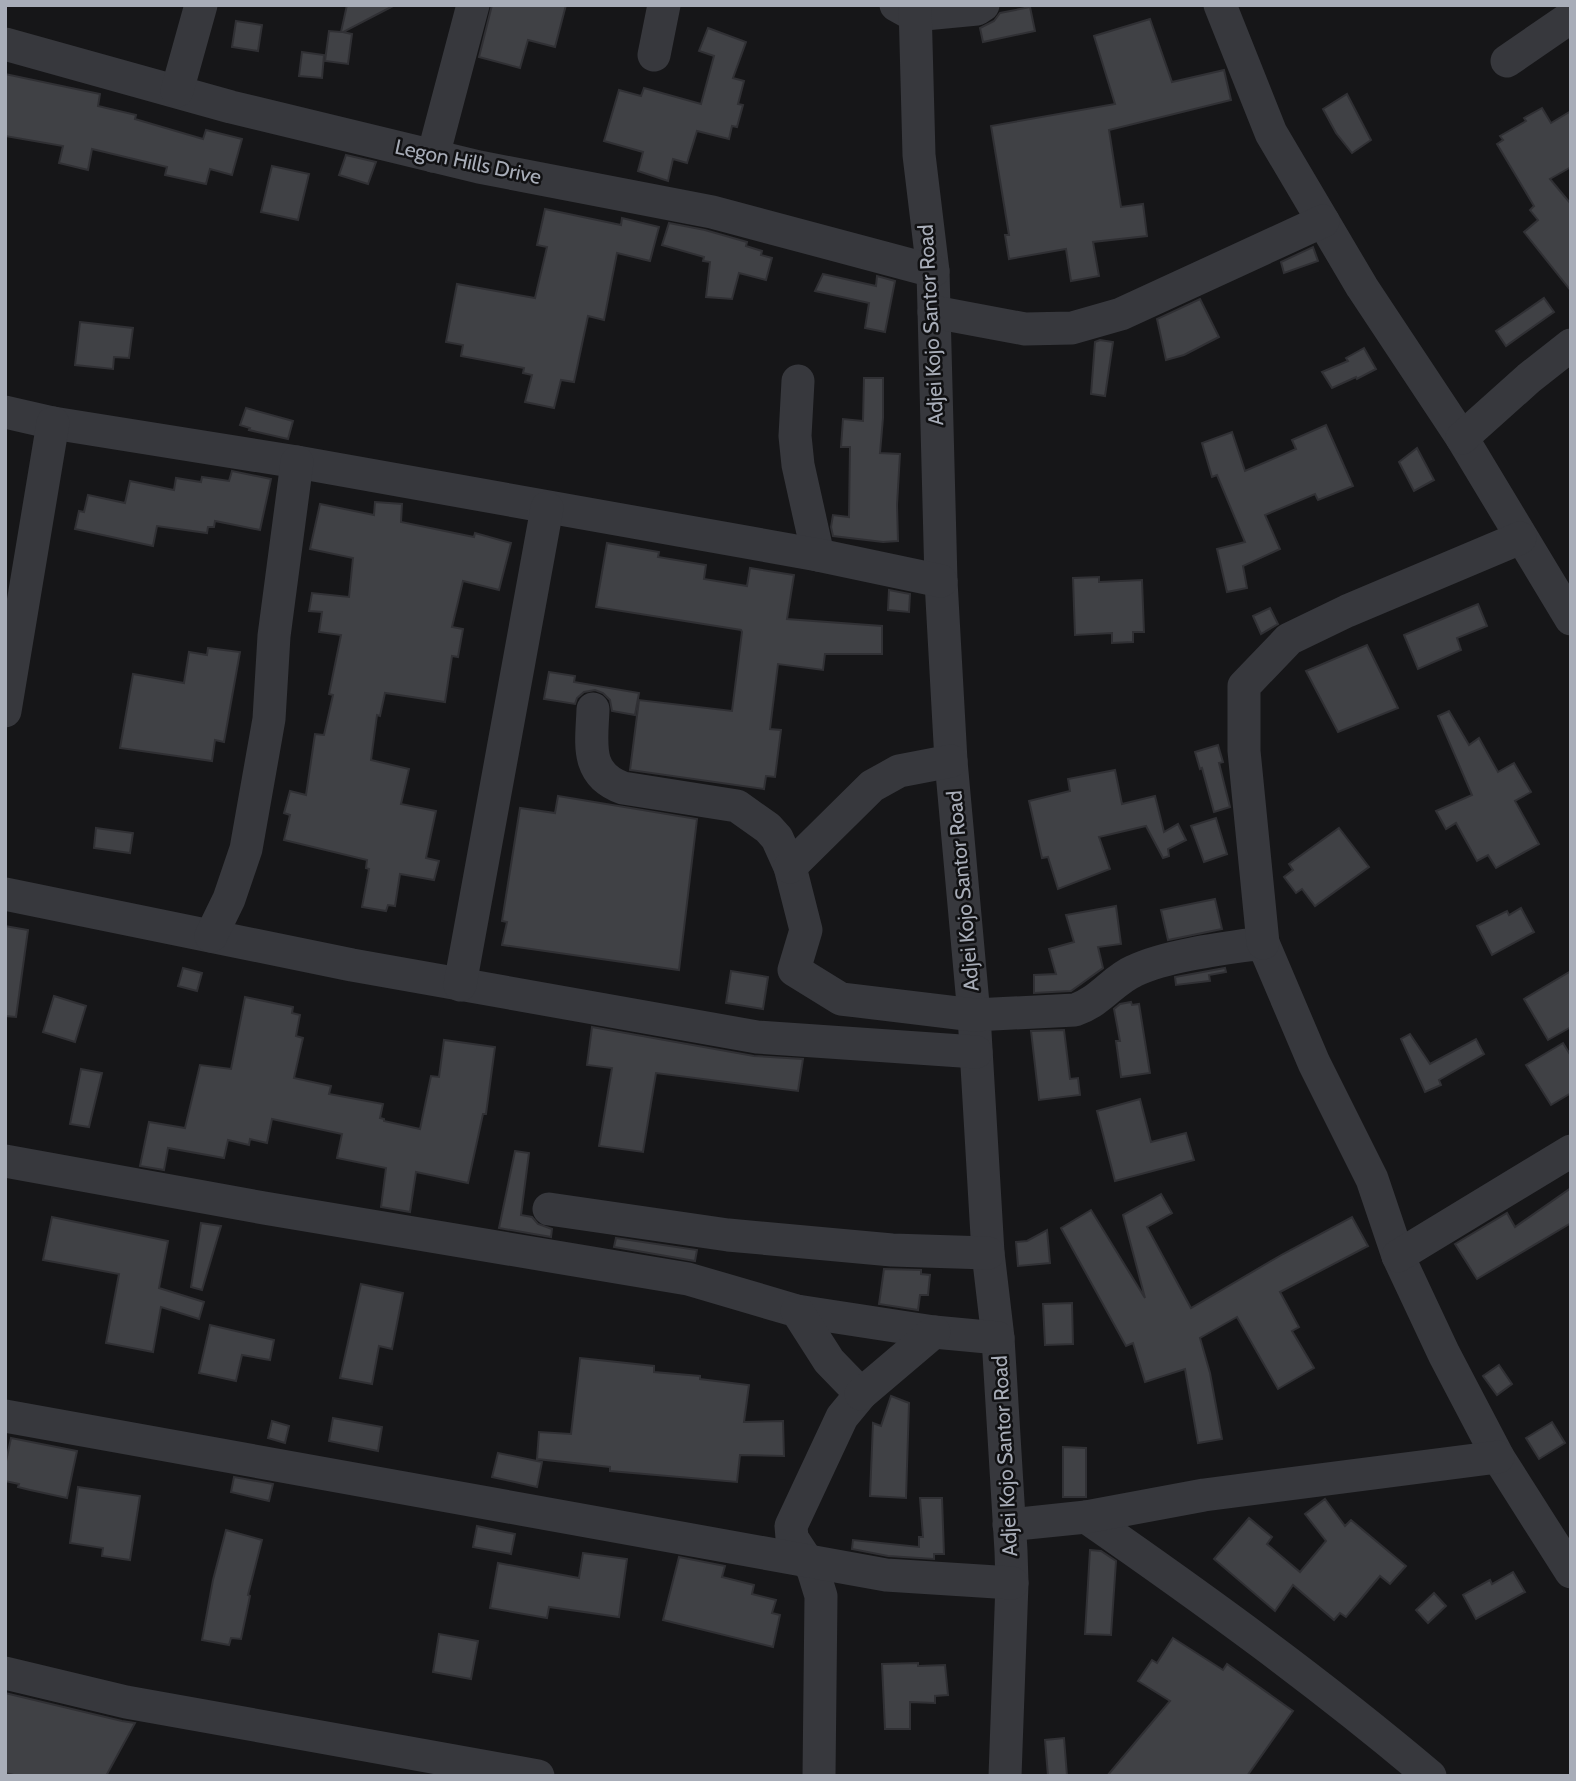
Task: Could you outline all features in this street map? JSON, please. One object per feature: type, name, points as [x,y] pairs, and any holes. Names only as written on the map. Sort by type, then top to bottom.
[{"type":"street","points":[[177,91],[201,5]]},
{"type":"street","points":[[433,156],[473,5]]},
{"type":"street","points":[[654,55],[664,5]]},
{"type":"street","points":[[908,9],[976,9],[984,5]]},
{"type":"street","points":[[1220,5],[1271,133],[1375,307],[1462,438],[1571,619]]},
{"type":"street","name":"Adjei Kojo Santor Road","points":[[908,9],[919,155],[933,271],[941,581],[951,761],[974,1015],[988,1253],[998,1338],[1009,1525],[1012,1583],[1005,1776]]},
{"type":"street","points":[[1507,61],[1571,17]]},
{"type":"street","name":"Legon Hills Drive","points":[[5,44],[231,107],[433,156],[712,212],[933,271]]},
{"type":"street","points":[[934,312],[1026,329],[1072,328],[1121,314],[1323,221]]},
{"type":"street","points":[[1462,438],[1529,378],[1571,345]]},
{"type":"street","points":[[798,381],[795,436],[798,465],[818,555]]},
{"type":"street","points":[[5,412],[52,423],[297,462],[818,555],[941,581]]},
{"type":"street","points":[[5,711],[52,423]]},
{"type":"street","points":[[211,936],[229,899],[246,849],[269,719],[274,636],[297,462]]},
{"type":"street","points":[[460,985],[547,508]]},
{"type":"street","points":[[1521,538],[1383,595],[1289,639],[1244,686],[1244,751],[1264,943],[1314,1063],[1372,1179],[1398,1256],[1444,1354],[1498,1457],[1571,1572]]},
{"type":"street","points":[[593,709],[592,753],[603,777],[623,788],[737,806],[768,828],[790,867],[806,930],[794,970],[841,999],[974,1015],[1075,1010],[1088,1005],[1132,971],[1217,950],[1264,943]]},
{"type":"street","points":[[790,867],[872,786],[899,771],[951,761]]},
{"type":"street","points":[[5,894],[460,985],[757,1037],[976,1052]]},
{"type":"street","points":[[1398,1256],[1571,1151]]},
{"type":"street","points":[[5,1161],[291,1213],[688,1279],[797,1311],[934,1332],[998,1338]]},
{"type":"street","points":[[549,1209],[728,1235],[892,1250],[988,1253]]},
{"type":"street","points":[[797,1311],[829,1361],[861,1394]]},
{"type":"street","points":[[819,1776],[821,1596],[813,1570],[792,1538],[791,1526],[842,1417],[861,1394],[934,1332]]},
{"type":"street","points":[[5,1416],[886,1575],[1012,1583]]},
{"type":"street","points":[[1009,1525],[1086,1517],[1204,1495],[1498,1457]]},
{"type":"street","points":[[1086,1517],[1222,1612],[1359,1717],[1430,1776]]},
{"type":"street","points":[[5,1673],[126,1702],[538,1776]]},
{"type":"building","points":[[347,5],[395,5],[343,32],[352,34],[348,64],[325,61],[329,31],[341,32]]},
{"type":"building","points":[[492,5],[566,5],[555,47],[528,40],[520,68],[479,57]]},
{"type":"building","points":[[1030,7],[1035,31],[983,42],[980,28],[994,21],[1000,13]]},
{"type":"building","points":[[1150,19],[1172,82],[1224,70],[1231,100],[1109,130],[1121,207],[1143,204],[1147,236],[1093,242],[1099,276],[1071,281],[1066,249],[1009,259],[1005,235],[1009,235],[991,126],[1115,104],[1094,36]]},
{"type":"building","points":[[236,21],[262,25],[258,51],[232,47]]},
{"type":"building","points":[[708,28],[746,42],[733,78],[744,81],[738,104],[743,105],[737,127],[732,126],[729,139],[697,131],[687,163],[673,159],[668,181],[638,171],[643,152],[604,141],[619,90],[641,96],[644,88],[701,104],[714,56],[699,51]]},
{"type":"building","points":[[302,52],[324,55],[322,78],[299,76]]},
{"type":"building","points":[[5,74],[100,94],[98,106],[136,115],[135,119],[203,139],[206,130],[242,139],[232,175],[210,169],[206,184],[165,175],[167,167],[92,149],[88,170],[59,163],[63,146],[5,136]]},
{"type":"building","points":[[1347,94],[1371,140],[1352,153],[1336,133],[1323,109]]},
{"type":"building","points":[[1542,108],[1551,123],[1571,111],[1571,167],[1550,179],[1571,204],[1571,291],[1524,232],[1538,220],[1530,210],[1534,206],[1497,144],[1503,140],[1500,136]]},
{"type":"building","points":[[346,155],[376,162],[368,184],[339,175]]},
{"type":"building","points":[[272,166],[309,174],[298,220],[261,212]]},
{"type":"building","points":[[545,209],[621,225],[622,218],[659,227],[650,261],[617,253],[604,320],[588,316],[574,382],[561,380],[554,408],[525,402],[532,375],[523,373],[524,368],[461,356],[463,345],[446,342],[457,284],[535,298],[547,247],[537,245]]},
{"type":"building","points":[[669,223],[747,242],[746,246],[762,251],[761,255],[772,258],[766,280],[739,273],[732,299],[706,297],[710,262],[703,261],[704,257],[662,245]]},
{"type":"building","points":[[1313,247],[1318,261],[1284,273],[1281,262]]},
{"type":"building","points":[[823,274],[876,286],[877,276],[895,281],[885,332],[865,328],[869,303],[815,291]]},
{"type":"building","points":[[1544,298],[1554,312],[1506,346],[1496,331]]},
{"type":"building","points":[[1200,299],[1219,337],[1184,355],[1166,360],[1157,319]]},
{"type":"building","points":[[80,322],[133,328],[129,358],[114,357],[113,369],[75,365]]},
{"type":"building","points":[[1095,342],[1113,342],[1105,396],[1091,394]]},
{"type":"building","points":[[1364,348],[1376,369],[1332,388],[1322,372],[1348,361],[1346,358]]},
{"type":"building","points":[[864,378],[883,378],[880,453],[900,454],[898,541],[883,542],[833,536],[831,527],[833,515],[849,517],[850,447],[841,447],[843,419],[863,421]]},
{"type":"building","points":[[246,408],[293,421],[288,439],[249,430],[250,428],[240,425]]},
{"type":"building","points":[[1326,425],[1353,486],[1318,500],[1315,494],[1265,515],[1280,549],[1243,566],[1247,588],[1227,592],[1217,549],[1245,542],[1217,475],[1212,477],[1202,443],[1232,432],[1245,471],[1296,449],[1292,440]]},
{"type":"building","points":[[1417,448],[1434,480],[1414,491],[1399,462]]},
{"type":"building","points":[[232,471],[271,479],[260,530],[215,521],[214,527],[208,527],[207,533],[157,526],[153,546],[75,529],[79,511],[84,512],[88,495],[125,503],[130,481],[174,490],[176,478],[201,482],[202,477],[229,481]]},
{"type":"building","points":[[375,502],[402,504],[401,522],[474,537],[475,533],[511,543],[499,590],[463,581],[452,627],[463,629],[458,657],[452,656],[445,702],[385,693],[380,716],[377,715],[371,760],[409,769],[401,804],[436,811],[426,858],[439,861],[434,880],[400,874],[395,906],[388,905],[386,911],[362,907],[369,869],[366,868],[367,860],[284,840],[290,815],[284,813],[290,791],[306,795],[315,734],[324,735],[333,695],[329,694],[341,635],[319,632],[322,612],[309,611],[312,593],[349,597],[353,558],[310,549],[320,504],[374,515]]},
{"type":"building","points":[[607,543],[659,552],[658,557],[706,565],[704,579],[747,586],[750,568],[794,575],[787,619],[882,626],[882,654],[825,654],[823,670],[778,664],[770,729],[781,730],[775,777],[766,776],[764,789],[630,770],[639,700],[732,711],[742,632],[596,607]]},
{"type":"building","points":[[1099,577],[1099,582],[1142,580],[1144,632],[1133,632],[1133,642],[1112,643],[1112,633],[1075,635],[1073,578]]},
{"type":"building","points":[[889,590],[910,594],[909,612],[888,610]]},
{"type":"building","points":[[1478,604],[1487,626],[1457,638],[1461,650],[1418,669],[1404,635]]},
{"type":"building","points":[[1270,608],[1278,624],[1261,634],[1253,616]]},
{"type":"building","points":[[1367,645],[1398,708],[1338,732],[1306,671]]},
{"type":"building","points":[[208,648],[240,652],[224,742],[215,740],[212,761],[120,748],[133,674],[184,683],[189,652],[207,655]]},
{"type":"building","points":[[549,672],[575,676],[574,682],[639,693],[635,715],[612,711],[610,700],[595,690],[584,692],[575,704],[544,699]]},
{"type":"building","points":[[1449,711],[1469,745],[1479,738],[1498,772],[1514,763],[1531,792],[1515,801],[1539,844],[1496,868],[1488,855],[1477,861],[1456,823],[1446,829],[1436,811],[1472,795],[1438,716]]},
{"type":"building","points":[[1218,745],[1223,762],[1219,763],[1230,807],[1214,812],[1195,752]]},
{"type":"building","points":[[1115,770],[1122,804],[1155,796],[1164,832],[1178,824],[1186,840],[1168,849],[1169,856],[1163,858],[1146,826],[1099,837],[1110,869],[1058,889],[1048,857],[1042,858],[1029,801],[1070,791],[1068,779]]},
{"type":"building","points":[[558,796],[697,819],[679,970],[502,945],[507,922],[502,921],[520,808],[555,813]]},
{"type":"building","points":[[1216,818],[1227,854],[1204,862],[1191,826]]},
{"type":"building","points":[[96,828],[133,833],[130,853],[94,848]]},
{"type":"building","points":[[1339,828],[1369,867],[1315,906],[1302,889],[1296,893],[1284,877],[1293,870],[1289,864]]},
{"type":"building","points":[[1215,899],[1222,929],[1168,940],[1161,910]]},
{"type":"building","points":[[1116,906],[1121,944],[1098,947],[1103,968],[1071,991],[1034,993],[1034,975],[1056,974],[1049,949],[1074,942],[1066,915]]},
{"type":"building","points":[[1521,908],[1534,932],[1492,955],[1477,926],[1507,911],[1509,915]]},
{"type":"building","points":[[5,926],[28,930],[16,1017],[5,1016]]},
{"type":"building","points":[[183,968],[202,973],[197,991],[178,986]]},
{"type":"building","points":[[1225,968],[1226,972],[1209,975],[1210,981],[1176,985],[1175,977]]},
{"type":"building","points":[[731,971],[768,977],[763,1009],[726,1003]]},
{"type":"building","points":[[1571,971],[1571,1027],[1548,1040],[1524,999]]},
{"type":"building","points":[[54,996],[86,1006],[75,1042],[43,1032]]},
{"type":"building","points":[[245,997],[293,1007],[292,1013],[300,1015],[296,1036],[303,1038],[294,1078],[331,1086],[329,1094],[383,1104],[380,1118],[384,1121],[420,1129],[431,1076],[439,1077],[444,1040],[495,1047],[486,1114],[483,1114],[468,1183],[416,1172],[410,1212],[381,1207],[386,1168],[337,1158],[342,1134],[272,1119],[267,1143],[250,1139],[249,1145],[228,1140],[224,1158],[168,1148],[164,1170],[140,1166],[149,1122],[185,1128],[200,1065],[231,1069]]},
{"type":"building","points":[[1131,1002],[1132,1005],[1139,1004],[1150,1073],[1121,1077],[1116,1041],[1120,1041],[1114,1009],[1120,1004]]},
{"type":"building","points":[[592,1027],[754,1056],[803,1059],[798,1091],[656,1073],[643,1152],[599,1146],[612,1068],[587,1065]]},
{"type":"building","points":[[1064,1030],[1070,1079],[1078,1078],[1080,1095],[1039,1100],[1031,1031]]},
{"type":"building","points":[[1410,1034],[1430,1064],[1476,1039],[1484,1054],[1439,1080],[1441,1085],[1425,1092],[1401,1039]]},
{"type":"building","points":[[1563,1043],[1571,1056],[1571,1093],[1551,1105],[1526,1065]]},
{"type":"building","points":[[81,1069],[102,1073],[89,1127],[70,1124]]},
{"type":"building","points":[[1140,1099],[1151,1142],[1186,1133],[1194,1160],[1115,1181],[1097,1111]]},
{"type":"building","points":[[515,1151],[529,1153],[521,1215],[532,1217],[538,1224],[552,1229],[551,1237],[499,1228]]},
{"type":"building","points":[[1571,1188],[1571,1223],[1477,1279],[1455,1244],[1507,1213],[1515,1227]]},
{"type":"building","points":[[1161,1194],[1172,1213],[1147,1227],[1191,1308],[1352,1217],[1368,1246],[1280,1292],[1299,1327],[1292,1331],[1314,1368],[1278,1389],[1237,1317],[1200,1338],[1210,1373],[1222,1439],[1198,1443],[1185,1369],[1145,1382],[1133,1343],[1126,1346],[1061,1228],[1091,1210],[1145,1298],[1123,1215]]},
{"type":"building","points":[[52,1217],[168,1241],[159,1288],[204,1302],[199,1319],[161,1307],[153,1352],[106,1343],[119,1274],[43,1260]]},
{"type":"building","points":[[201,1223],[221,1226],[202,1290],[191,1287]]},
{"type":"building","points":[[1047,1230],[1050,1263],[1018,1266],[1016,1242],[1027,1241]]},
{"type":"building","points":[[616,1238],[697,1250],[695,1261],[614,1247]]},
{"type":"building","points":[[884,1269],[921,1270],[921,1274],[930,1275],[928,1295],[920,1295],[918,1310],[879,1304]]},
{"type":"building","points":[[361,1284],[403,1293],[392,1349],[379,1346],[372,1384],[340,1378]]},
{"type":"building","points":[[1072,1303],[1073,1344],[1045,1345],[1043,1304]]},
{"type":"building","points":[[210,1325],[274,1340],[270,1360],[242,1355],[236,1381],[199,1373]]},
{"type":"building","points":[[580,1358],[654,1366],[654,1372],[700,1376],[700,1379],[749,1385],[744,1422],[783,1421],[784,1456],[740,1455],[737,1482],[610,1471],[610,1467],[537,1459],[539,1432],[571,1434]]},
{"type":"building","points":[[1499,1365],[1512,1384],[1497,1395],[1483,1376]]},
{"type":"building","points":[[891,1396],[909,1403],[906,1498],[870,1496],[873,1423],[881,1426]]},
{"type":"building","points":[[333,1418],[382,1427],[378,1451],[329,1441]]},
{"type":"building","points":[[272,1421],[289,1426],[285,1443],[268,1438]]},
{"type":"building","points":[[1552,1422],[1565,1443],[1539,1459],[1526,1438]]},
{"type":"building","points":[[11,1438],[77,1451],[67,1498],[18,1487],[19,1484],[5,1481]]},
{"type":"building","points":[[1063,1447],[1086,1448],[1086,1497],[1063,1497]]},
{"type":"building","points":[[498,1453],[542,1462],[537,1487],[492,1477]]},
{"type":"building","points":[[234,1477],[273,1484],[269,1501],[231,1492]]},
{"type":"building","points":[[78,1487],[140,1496],[130,1560],[102,1556],[103,1548],[70,1543]]},
{"type":"building","points":[[920,1498],[942,1498],[944,1554],[934,1554],[934,1559],[888,1556],[852,1549],[853,1540],[919,1547],[919,1537],[923,1537]]},
{"type":"building","points":[[1325,1499],[1345,1526],[1351,1520],[1406,1566],[1390,1584],[1380,1576],[1346,1617],[1340,1613],[1334,1620],[1293,1585],[1275,1611],[1214,1559],[1249,1518],[1272,1537],[1267,1544],[1300,1572],[1326,1541],[1305,1514]]},
{"type":"building","points":[[477,1526],[515,1534],[511,1554],[473,1547]]},
{"type":"building","points":[[226,1530],[262,1540],[248,1595],[250,1596],[241,1639],[231,1638],[229,1645],[202,1640]]},
{"type":"building","points":[[1090,1550],[1101,1551],[1116,1561],[1111,1635],[1085,1634]]},
{"type":"building","points":[[583,1553],[627,1559],[619,1617],[549,1607],[547,1618],[490,1608],[498,1563],[579,1578]]},
{"type":"building","points":[[679,1557],[725,1566],[722,1577],[754,1585],[752,1594],[776,1600],[772,1613],[780,1615],[773,1647],[663,1620]]},
{"type":"building","points":[[1513,1572],[1525,1592],[1476,1619],[1463,1595],[1490,1580],[1492,1584]]},
{"type":"building","points":[[1434,1593],[1446,1606],[1428,1623],[1416,1610]]},
{"type":"building","points":[[439,1634],[478,1641],[471,1679],[433,1672]]},
{"type":"building","points":[[1173,1638],[1223,1670],[1227,1664],[1293,1711],[1247,1776],[1107,1776],[1170,1701],[1138,1681],[1152,1660],[1157,1663]]},
{"type":"building","points":[[918,1663],[918,1666],[945,1665],[948,1695],[935,1696],[935,1703],[910,1702],[910,1729],[885,1729],[882,1664]]},
{"type":"building","points":[[5,1693],[135,1723],[106,1776],[18,1776],[5,1773]]},
{"type":"building","points":[[1064,1738],[1067,1776],[1048,1776],[1045,1740]]}]
